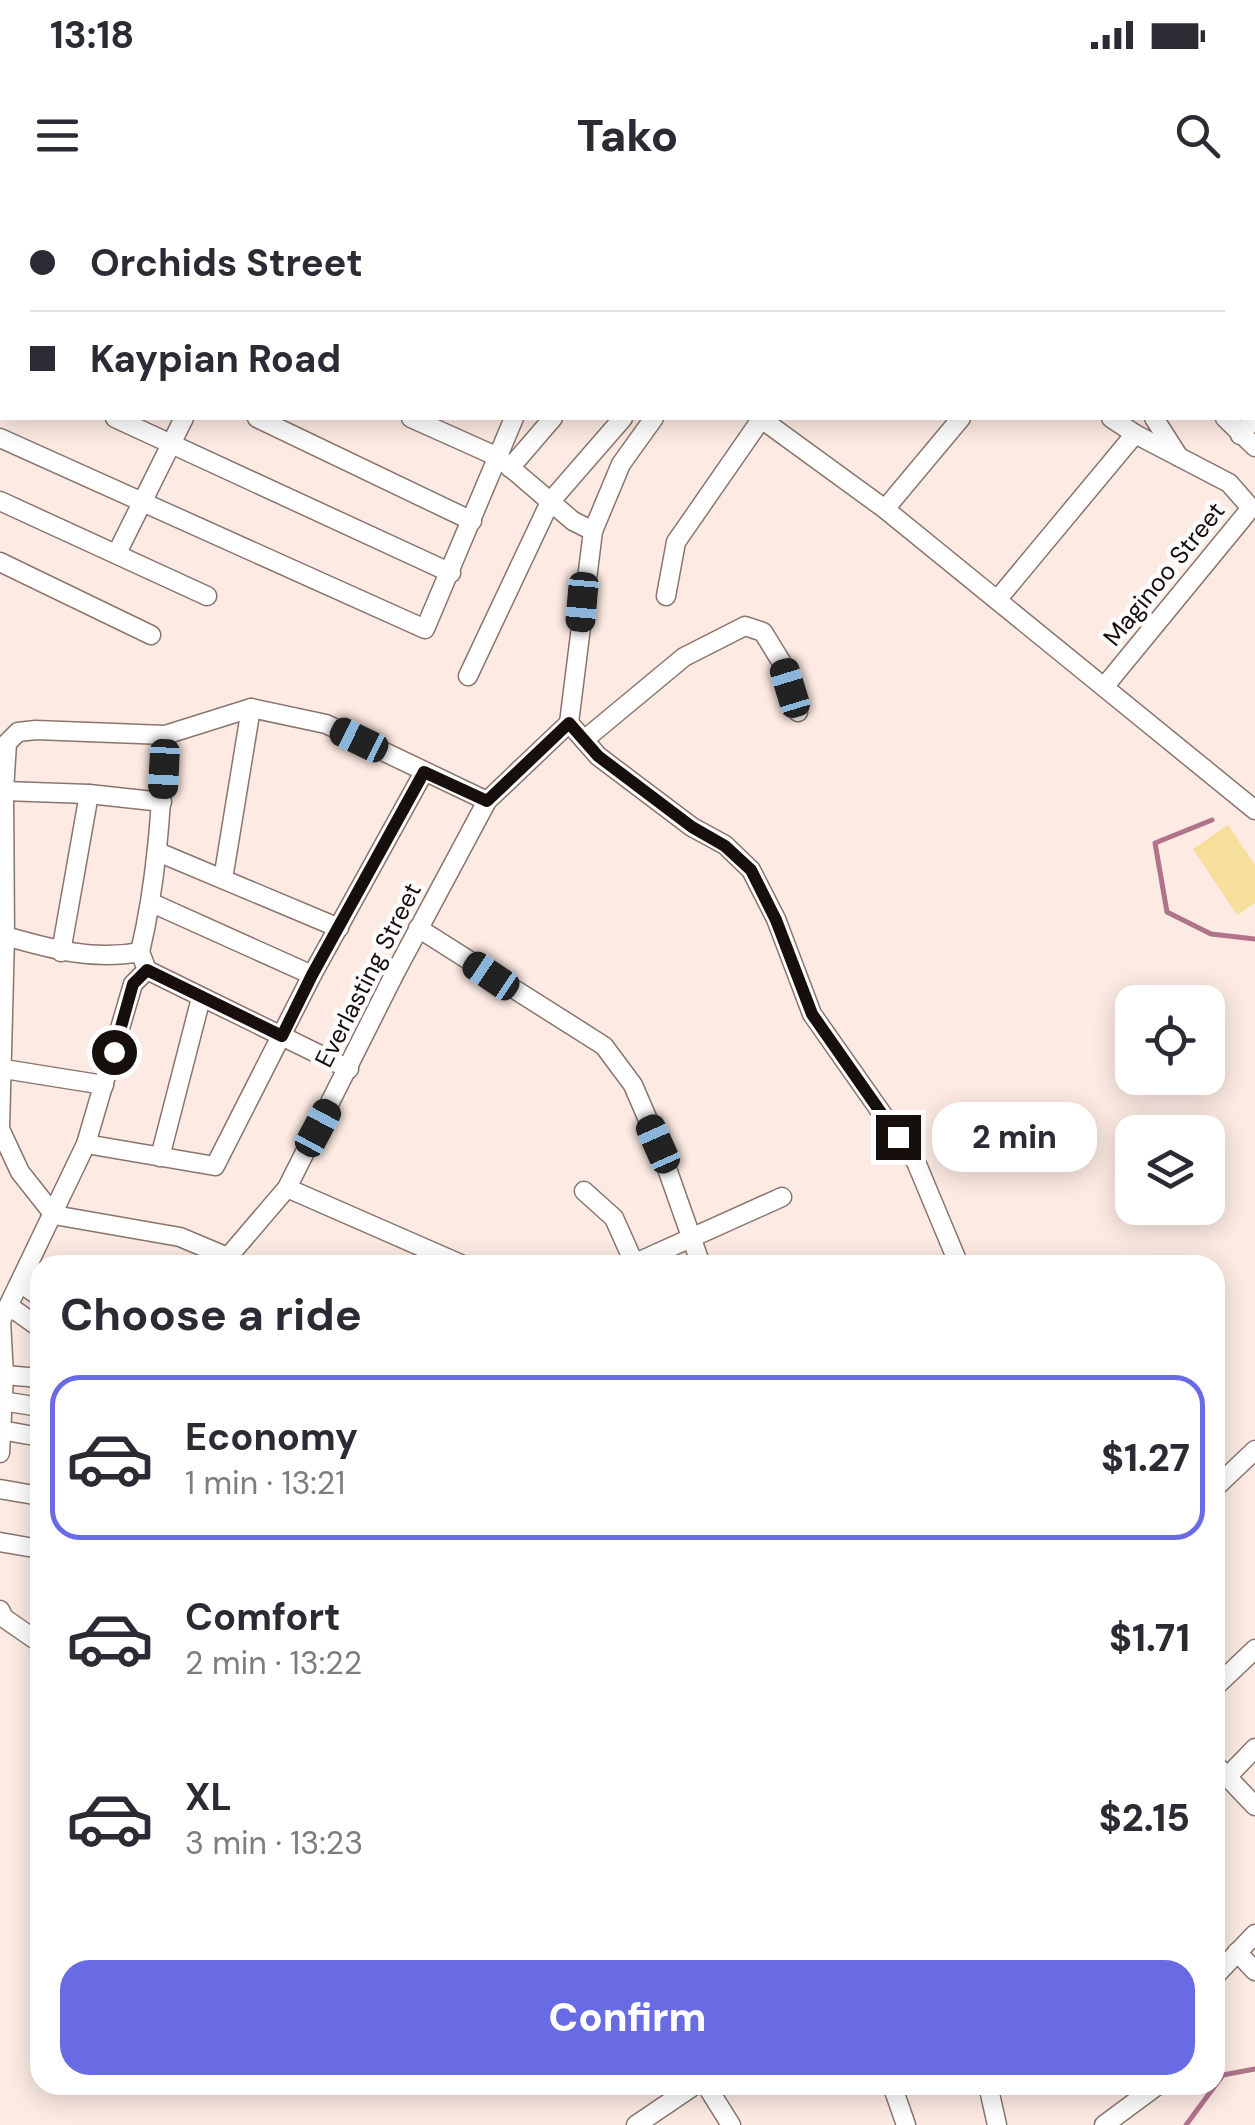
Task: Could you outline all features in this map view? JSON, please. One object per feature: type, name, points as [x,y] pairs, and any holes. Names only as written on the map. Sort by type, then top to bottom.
[{"type":"street","points":[[120,420],[451,573]]},
{"type":"street","points":[[118,553],[183,420]]},
{"type":"street","points":[[261,420],[472,521]]},
{"type":"street","points":[[415,420],[504,462],[573,521],[593,531]]},
{"type":"street","points":[[0,438],[425,628],[472,521],[504,462],[514,420]]},
{"type":"street","points":[[504,462],[551,420]]},
{"type":"street","points":[[468,676],[550,502],[621,420]]},
{"type":"street","points":[[653,420],[621,464],[593,531],[569,723],[598,756],[692,827],[725,846],[751,870],[776,920],[812,1014],[916,1162],[954,1255]]},
{"type":"street","points":[[666,596],[676,542],[760,420]]},
{"type":"street","points":[[764,420],[885,509],[1255,810]]},
{"type":"street","points":[[885,509],[960,420]]},
{"type":"street","name":"Maginoo Street","points":[[1104,687],[1250,508],[1229,483],[1114,420]]},
{"type":"street","points":[[1155,420],[1179,457]]},
{"type":"street","points":[[1227,420],[1255,447]]},
{"type":"street","points":[[1240,435],[1253,420]]},
{"type":"street","points":[[997,600],[1134,434]]},
{"type":"street","points":[[0,501],[207,596]]},
{"type":"street","points":[[0,562],[150,635]]},
{"type":"street","points":[[584,740],[684,656],[745,626],[763,632],[782,664],[798,712]]},
{"type":"street","points":[[223,878],[250,708]]},
{"type":"street","points":[[213,1255],[180,1236],[54,1216],[20,1172],[0,1129],[7,742],[18,732],[36,730],[165,735],[250,708],[326,724],[487,801]]},
{"type":"street","name":"Everlasting Street","points":[[228,1255],[287,1188],[487,801],[569,723]]},
{"type":"street","points":[[165,735],[158,852],[152,903],[140,952],[147,970],[348,1069]]},
{"type":"street","points":[[86,1144],[215,1166],[312,975],[424,772]]},
{"type":"street","points":[[4,791],[162,802]]},
{"type":"street","points":[[61,952],[89,794]]},
{"type":"street","points":[[158,852],[339,928]]},
{"type":"street","points":[[152,903],[312,975]]},
{"type":"street","points":[[418,928],[604,1046],[632,1085],[646,1114],[697,1255]]},
{"type":"street","points":[[6,936],[61,952],[111,958],[140,952]]},
{"type":"street","points":[[39,1255],[86,1144],[133,984],[147,970]]},
{"type":"street","points":[[160,1158],[201,998]]},
{"type":"street","points":[[4,1069],[104,1086]]},
{"type":"street","points":[[287,1188],[440,1255]]},
{"type":"street","points":[[584,1191],[614,1218],[630,1255]]},
{"type":"street","points":[[656,1255],[782,1197]]},
{"type":"street","points":[[0,1453],[3,1316],[30,1271]]},
{"type":"street","points":[[20,1284],[30,1290]]},
{"type":"street","points":[[3,1316],[30,1325]]},
{"type":"street","points":[[4,1376],[30,1377]]},
{"type":"street","points":[[2,1400],[30,1405]]},
{"type":"street","points":[[1,1430],[30,1434]]},
{"type":"street","points":[[1225,1478],[1255,1450]]},
{"type":"street","points":[[0,1489],[30,1494]]},
{"type":"street","points":[[0,1542],[30,1547]]},
{"type":"street","points":[[0,1610],[4,1618],[30,1636]]},
{"type":"street","points":[[1225,1678],[1255,1649]]},
{"type":"street","points":[[1225,1666],[1231,1672]]},
{"type":"street","points":[[1225,1768],[1255,1748]]},
{"type":"street","points":[[1225,1775],[1255,1806]]},
{"type":"street","points":[[1225,1966],[1255,1934]]},
{"type":"street","points":[[1238,1952],[1255,1971]]},
{"type":"street","points":[[636,2125],[681,2095]]},
{"type":"street","points":[[712,2095],[731,2125]]},
{"type":"street","points":[[896,2095],[906,2125]]},
{"type":"street","points":[[990,2095],[998,2125]]},
{"type":"street","points":[[1104,2125],[1144,2095]]},
{"type":"shaded area","points":[[1228,825],[1255,865],[1255,903],[1237,915],[1193,849]]},
{"type":"waterway","points":[[1212,820],[1155,843],[1167,912],[1211,934],[1255,939]]},
{"type":"waterway","points":[[1225,2075],[1255,2069]]},
{"type":"waterway","points":[[1186,2125],[1208,2095]]},
{"type":"route","points":[[114,1052],[133,984],[147,970],[282,1036],[424,772],[487,801],[569,723],[598,756],[692,827],[725,846],[751,870],[776,920],[812,1014],[898,1137]]}]
